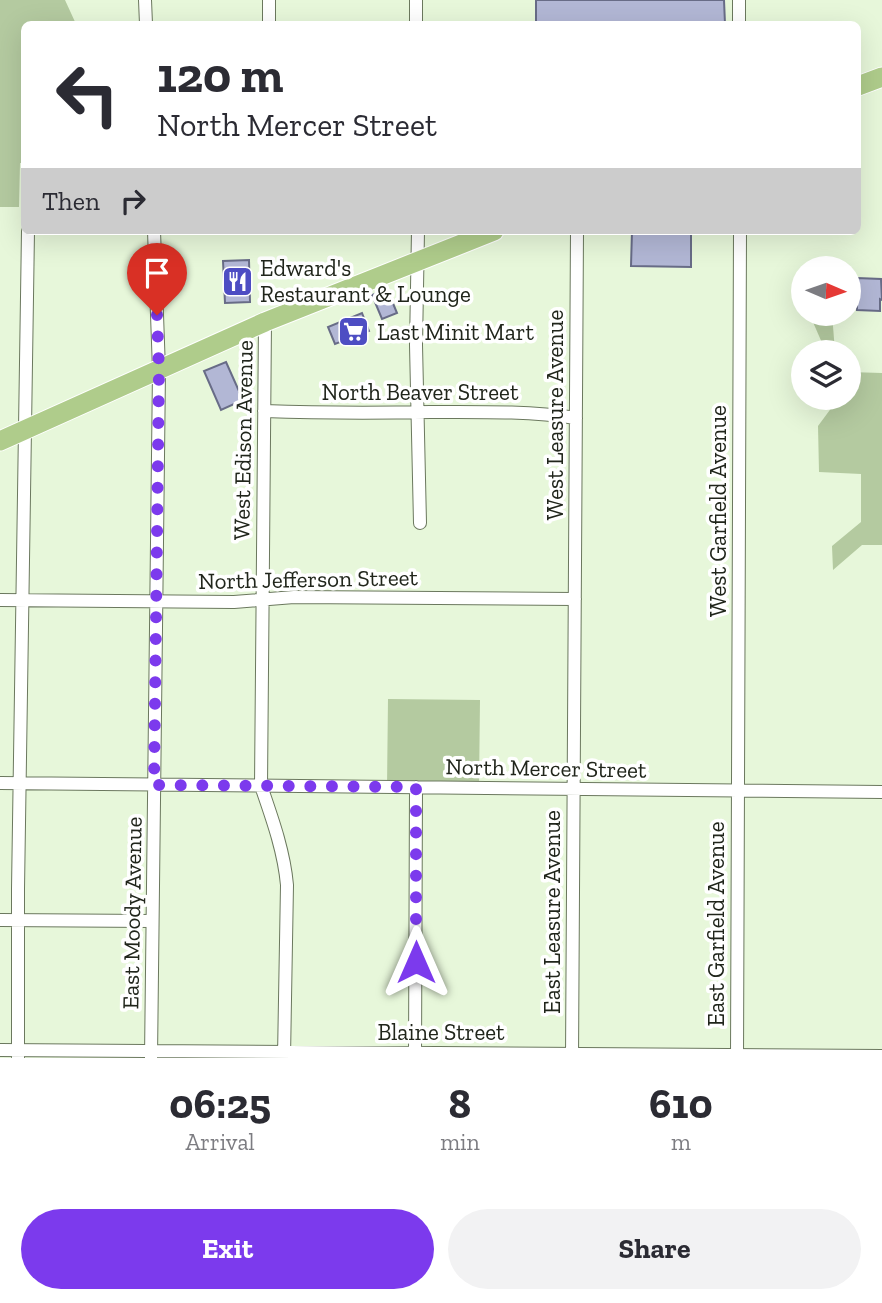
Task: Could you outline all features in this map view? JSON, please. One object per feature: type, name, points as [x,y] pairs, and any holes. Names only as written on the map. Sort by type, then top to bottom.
[{"type":"main road","points":[[861,85],[882,76]]},
{"type":"main road","points":[[0,441],[265,322],[484,235]]},
{"type":"street","points":[[145,0],[146,21]]},
{"type":"street","points":[[269,0],[269,21]]},
{"type":"street","points":[[416,0],[416,21]]},
{"type":"street","points":[[739,0],[739,21]]},
{"type":"street","points":[[18,1054],[28,235]]},
{"type":"street","name":"East Moody Avenue","points":[[151,1055],[159,370],[153,235]]},
{"type":"street","points":[[418,235],[416,345],[420,523]]},
{"type":"street","name":"West Leasure Avenue","points":[[575,599],[577,235]]},
{"type":"street","name":"West Garfield Avenue","points":[[738,791],[740,235]]},
{"type":"street","name":"West Edison Avenue","points":[[265,322],[261,786],[286,871],[284,1055]]},
{"type":"street","name":"North Beaver Street","points":[[264,411],[495,412],[576,418]]},
{"type":"street","name":"North Jefferson Street","points":[[0,600],[234,602],[293,597],[575,599]]},
{"type":"street","name":"East Leasure Avenue","points":[[572,1056],[575,599]]},
{"type":"street","name":"North Mercer Street","points":[[0,783],[882,792]]},
{"type":"street","points":[[415,1056],[416,787]]},
{"type":"street","name":"East Garfield Avenue","points":[[737,1056],[738,791]]},
{"type":"street","points":[[0,920],[152,921]]},
{"type":"street","name":"Blaine Street","points":[[0,1050],[18,1054],[151,1055],[882,1056]]},
{"type":"green space","points":[[0,0],[65,0],[75,21],[21,21],[19,207],[0,207]]},
{"type":"green space","points":[[815,326],[833,326],[834,340],[821,340]]},
{"type":"green space","points":[[861,372],[882,373],[882,545],[862,545],[833,570],[832,546],[861,522],[861,474],[819,472],[818,426],[830,410],[861,410]]},
{"type":"green space","points":[[388,699],[480,700],[479,788],[387,787]]},
{"type":"building","points":[[536,0],[724,0],[725,21],[536,21]]},
{"type":"building","points":[[632,235],[691,235],[691,267],[631,266]]},
{"type":"building","name":"Edward's Restaurant & Lounge","points":[[249,260],[250,302],[225,303],[223,261]]},
{"type":"building","points":[[861,278],[881,279],[880,311],[861,310]]},
{"type":"building","points":[[387,289],[397,313],[382,319],[372,295]]},
{"type":"building","points":[[362,313],[369,331],[335,344],[328,327]]},
{"type":"building","points":[[226,362],[243,400],[221,410],[204,371]]},
{"type":"place","name":"Edward's Restaurant & Lounge","points":[[237,281]]},
{"type":"place","name":"Last Minit Mart","points":[[354,332]]},
{"type":"route","points":[[157,315],[159,370],[154,785],[416,787],[416,962]]}]
